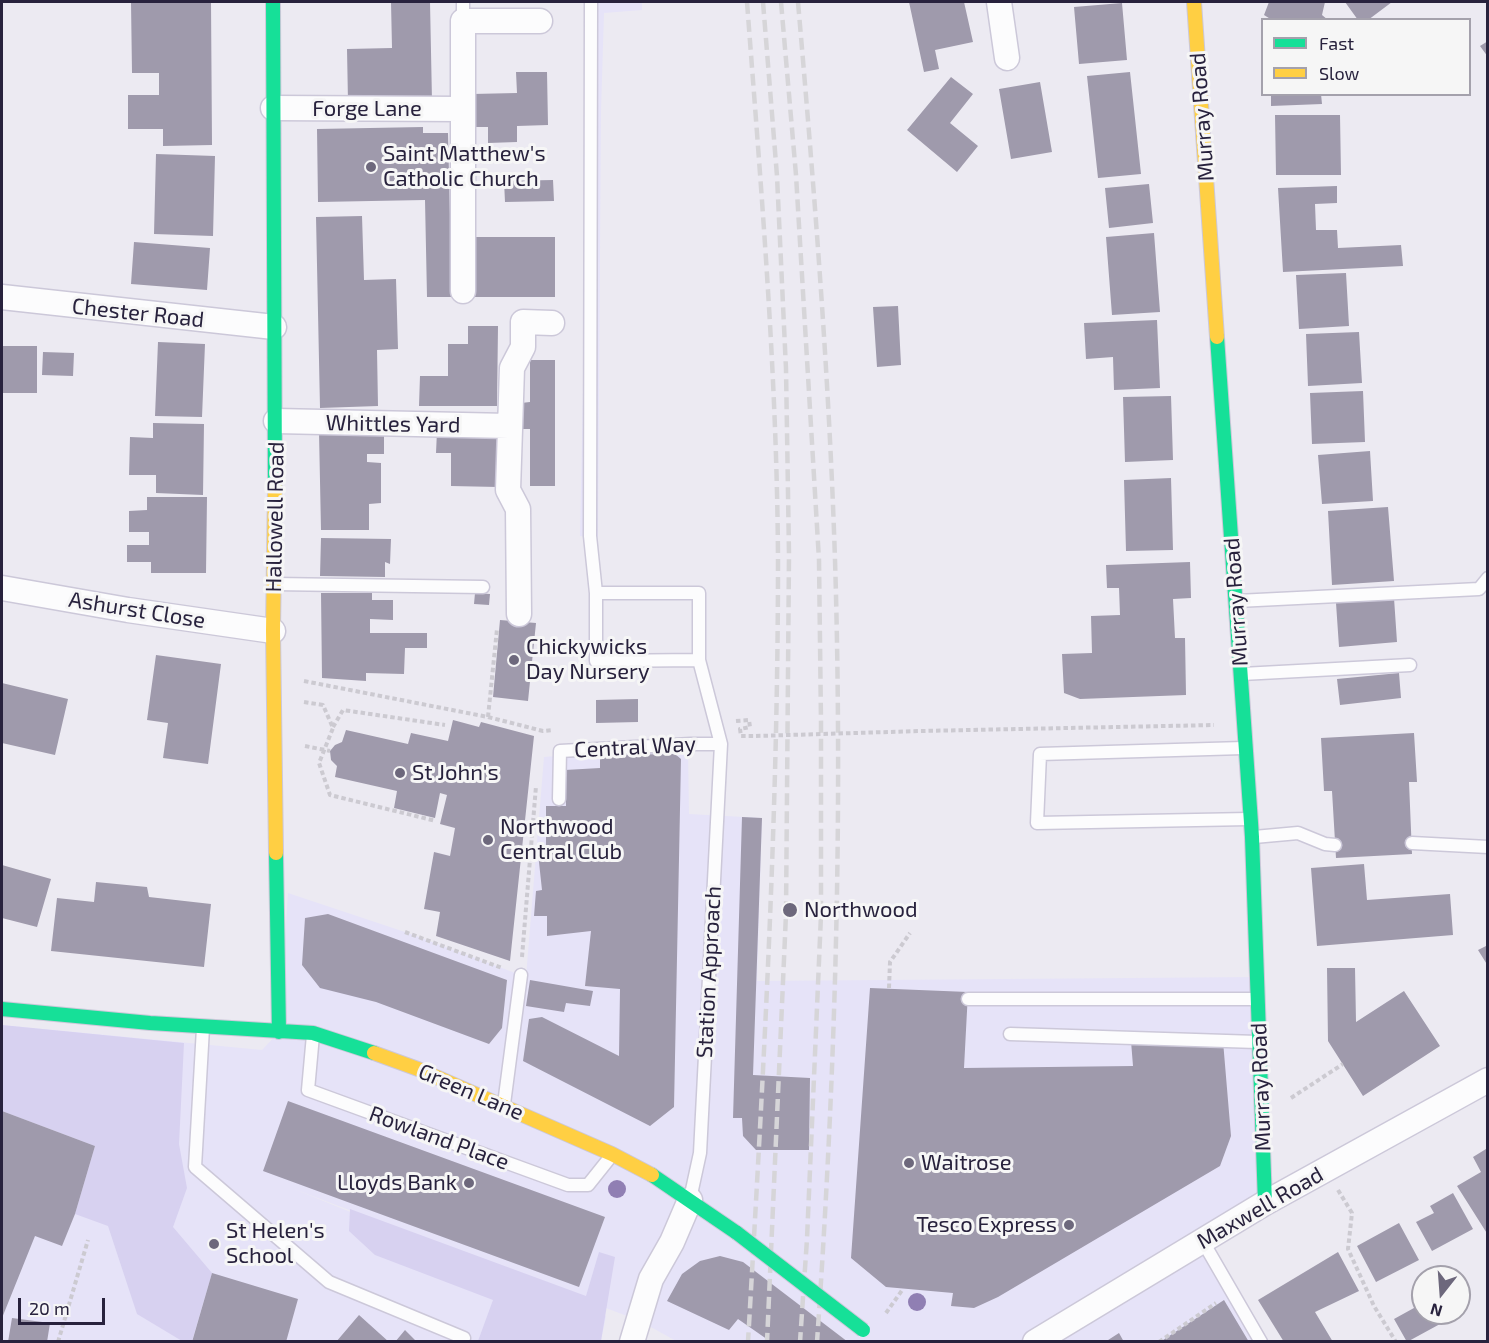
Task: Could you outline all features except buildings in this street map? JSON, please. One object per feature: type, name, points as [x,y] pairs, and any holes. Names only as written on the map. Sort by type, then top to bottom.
[{"type":"street","name":"Hallowell Road","points":[[273,2],[276,422],[273,631],[279,1032]]},
{"type":"street","points":[[999,2],[1007,58]]},
{"type":"street","name":"Murray Road","points":[[1194,2],[1252,837],[1258,1042],[1266,1203]]},
{"type":"street","points":[[463,291],[463,11],[540,21]]},
{"type":"street","name":"Forge Lane","points":[[273,108],[462,109]]},
{"type":"street","name":"Chester Road","points":[[2,297],[274,327]]},
{"type":"street","points":[[519,614],[518,509],[508,490],[512,368],[523,346],[523,322],[552,323]]},
{"type":"street","name":"Whittles Yard","points":[[276,422],[509,426]]},
{"type":"street","name":"Ashurst Close","points":[[2,588],[128,610],[273,631]]},
{"type":"street","name":"Green Lane","points":[[2,1009],[203,1027],[313,1033],[418,1068],[612,1154],[647,1172],[737,1233],[867,1332]]},
{"type":"street","name":"Maxwell Road","points":[[1035,1341],[1266,1203],[1488,1080]]},
{"type":"street","points":[[634,1341],[651,1279],[672,1242],[690,1200]]},
{"type":"lane","points":[[591,2],[590,536],[596,593],[596,661],[699,660]]},
{"type":"lane","points":[[1236,601],[1479,589],[1488,578]]},
{"type":"lane","points":[[274,584],[483,587]]},
{"type":"lane","name":"Station Approach","points":[[596,593],[699,593],[699,660],[721,744],[700,1154],[690,1200]]},
{"type":"lane","points":[[1240,674],[1410,665]]},
{"type":"lane","name":"Central Way","points":[[559,799],[560,751],[721,744]]},
{"type":"lane","points":[[1245,748],[1040,754],[1037,823],[1250,819]]},
{"type":"lane","points":[[1252,837],[1298,833],[1325,844],[1335,845]]},
{"type":"lane","points":[[1412,843],[1488,847]]},
{"type":"lane","points":[[504,1105],[521,975]]},
{"type":"lane","points":[[968,999],[1258,999]]},
{"type":"lane","points":[[203,1027],[195,1167],[329,1282],[464,1338],[462,1341]]},
{"type":"lane","name":"Rowland Place","points":[[313,1033],[308,1089],[568,1185],[588,1185],[612,1154]]},
{"type":"lane","points":[[1010,1034],[1258,1042]]},
{"type":"lane","points":[[1202,1240],[1261,1341]]},
{"type":"path","points":[[488,717],[499,614],[519,614]]},
{"type":"path","points":[[274,675],[488,717],[543,731],[555,730]]},
{"type":"path","points":[[274,697],[323,705],[333,728]]},
{"type":"path","points":[[436,821],[330,795],[319,763],[343,710],[445,725]]},
{"type":"path","points":[[734,728],[734,721],[749,720],[750,727],[740,729],[741,736],[1243,725]]},
{"type":"path","points":[[542,742],[543,731]]},
{"type":"path","points":[[405,932],[521,975],[537,778]]},
{"type":"path","points":[[889,988],[890,962],[910,933]]},
{"type":"path","points":[[1262,1118],[1343,1064]]},
{"type":"path","points":[[1326,1169],[1352,1213],[1348,1249],[1374,1306],[1395,1341]]},
{"type":"path","points":[[58,1341],[88,1240]]},
{"type":"path","points":[[1160,1341],[1231,1292]]},
{"type":"shaded area","points":[[591,2],[642,2],[642,10],[604,13],[601,111],[598,537],[580,536]]},
{"type":"shaded area","points":[[630,750],[688,750],[689,814],[762,818],[757,981],[1257,977],[1265,1203],[1202,1241],[1261,1341],[676,1341],[640,1321],[294,1189],[606,1316],[601,1341],[2,1341],[2,1025],[262,1050],[279,1032],[288,893],[405,932],[526,977],[544,757]]},
{"type":"shaded area","points":[[2,1025],[184,1043],[179,1144],[187,1188],[173,1227],[212,1273],[192,1341],[182,1341],[137,1314],[108,1226],[75,1214],[95,1146],[2,1111]]},
{"type":"shaded area","points":[[350,1209],[586,1296],[599,1252],[615,1257],[601,1341],[478,1341],[493,1300],[375,1255],[349,1231]]},
{"type":"railway","points":[[747,2],[763,211],[775,420],[778,560],[772,853],[748,1342]]},
{"type":"railway","points":[[763,2],[777,176],[786,369],[789,554],[786,914],[767,1342]]},
{"type":"railway","points":[[781,2],[796,175],[819,560],[821,915],[807,1239],[800,1342]]},
{"type":"railway","points":[[798,2],[825,350],[835,560],[837,658],[836,951],[829,1147],[817,1342]]},
{"type":"traffic: fast","points":[[273,2],[275,487]]},
{"type":"traffic: fast","points":[[1217,337],[1252,837],[1265,1203]]},
{"type":"traffic: fast","points":[[276,853],[279,1032]]},
{"type":"traffic: fast","points":[[2,1009],[150,1023],[313,1033],[374,1053]]},
{"type":"traffic: fast","points":[[652,1175],[737,1233]]},
{"type":"traffic: fast","points":[[737,1233],[863,1330]]},
{"type":"traffic: slow","points":[[1194,2],[1217,337]]},
{"type":"traffic: slow","points":[[275,487],[273,631],[276,853]]},
{"type":"traffic: slow","points":[[374,1053],[418,1069],[612,1154],[652,1175]]},
{"type":"place","name":"Saint Matthew's Catholic Church","points":[[371,167]]},
{"type":"place","name":"Chickywicks Day Nursery","points":[[514,660]]},
{"type":"place","name":"St John's","points":[[400,773]]},
{"type":"place","name":"Northwood Central Club","points":[[488,840]]},
{"type":"place","name":"Northwood","points":[[790,910]]},
{"type":"place","name":"Waitrose","points":[[909,1163]]},
{"type":"place","name":"Lloyds Bank","points":[[469,1183]]},
{"type":"place","name":"Tesco Express","points":[[1069,1225]]},
{"type":"place","name":"St Helen's School","points":[[214,1244]]}]
